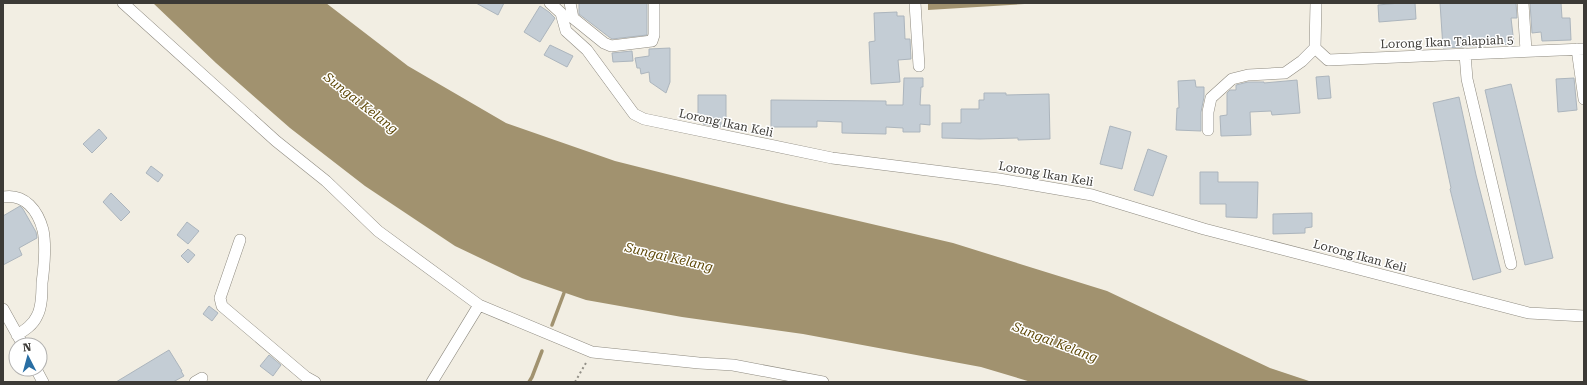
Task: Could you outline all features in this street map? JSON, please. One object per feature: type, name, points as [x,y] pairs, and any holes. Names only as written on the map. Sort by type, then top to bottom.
[{"type":"street","points":[[123,3],[276,141],[326,181],[378,231],[479,305],[592,352],[733,365],[823,382]]},
{"type":"street","name":"Lorong Ikan Keli","points":[[550,3],[561,13],[566,31],[587,50],[634,114],[644,119],[832,158],[999,179],[1092,195],[1204,229],[1529,313],[1584,316]]},
{"type":"street","points":[[570,3],[572,18],[604,43],[611,46],[652,40],[654,35],[654,3]]},
{"type":"street","points":[[915,3],[919,66]]},
{"type":"street","points":[[1208,130],[1208,112],[1211,98],[1232,78],[1248,75],[1285,73],[1302,61],[1315,48],[1316,3]]},
{"type":"street","points":[[1523,3],[1526,52]]},
{"type":"street","name":"Lorong Ikan Talapiah 5","points":[[1315,48],[1328,60],[1581,49]]},
{"type":"street","points":[[1581,49],[1584,99]]},
{"type":"street","points":[[1465,54],[1467,79],[1511,264]]},
{"type":"street","points":[[3,197],[15,196],[26,201],[36,214],[43,230],[44,262],[38,315],[22,337]]},
{"type":"street","points":[[240,240],[220,298],[222,306],[306,377],[315,382]]},
{"type":"street","points":[[432,382],[479,305]]},
{"type":"street","points":[[3,309],[18,337]]},
{"type":"path","points":[[575,382],[592,352]]},
{"type":"water","name":"Sungai Kelang","points":[[153,3],[326,3],[408,66],[506,123],[615,161],[786,204],[953,243],[1107,291],[1270,368],[1312,382],[1031,382],[981,367],[803,334],[682,317],[586,300],[522,278],[455,246],[365,186],[290,128],[216,63]]},
{"type":"water","points":[[928,3],[1041,3],[928,10]]},
{"type":"building","points":[[476,3],[504,3],[498,15]]},
{"type":"building","points":[[579,3],[647,3],[647,35],[612,39],[579,14]]},
{"type":"building","points":[[1415,3],[1416,19],[1379,22],[1378,5]]},
{"type":"building","points":[[1440,3],[1516,3],[1517,18],[1511,18],[1514,44],[1443,48]]},
{"type":"building","points":[[1530,3],[1561,3],[1562,18],[1570,18],[1571,40],[1542,41],[1541,32],[1532,33]]},
{"type":"building","points":[[540,6],[555,18],[540,42],[524,32]]},
{"type":"building","points":[[897,12],[897,16],[904,16],[905,39],[910,39],[911,59],[898,60],[900,82],[871,84],[869,42],[875,41],[874,13]]},
{"type":"building","points":[[550,45],[573,56],[567,67],[544,55]]},
{"type":"building","points":[[670,48],[670,82],[666,93],[650,82],[649,72],[641,74],[640,68],[637,68],[635,58],[649,56],[649,49]]},
{"type":"building","points":[[632,51],[633,61],[613,62],[612,53]]},
{"type":"building","points":[[1329,76],[1331,98],[1318,99],[1316,77]]},
{"type":"building","points":[[904,78],[923,78],[920,105],[930,105],[930,125],[920,124],[920,132],[903,132],[903,128],[886,127],[886,134],[842,133],[842,122],[817,121],[817,127],[771,127],[771,100],[886,101],[886,105],[903,105]]},
{"type":"building","points":[[1574,78],[1577,110],[1558,112],[1556,79]]},
{"type":"building","points":[[1195,80],[1196,87],[1204,87],[1201,112],[1201,131],[1176,130],[1177,108],[1179,108],[1178,81]]},
{"type":"building","points":[[1297,80],[1300,113],[1272,115],[1271,111],[1250,112],[1251,135],[1221,136],[1220,116],[1227,115],[1227,93],[1230,90],[1236,90],[1236,85],[1248,82],[1264,83]]},
{"type":"building","points":[[1511,84],[1553,258],[1525,265],[1485,90]]},
{"type":"building","points":[[984,93],[1006,93],[1006,95],[1049,94],[1050,139],[1018,140],[1018,138],[942,138],[942,123],[961,123],[961,109],[979,109],[979,100],[984,100]]},
{"type":"building","points":[[698,95],[726,95],[726,119],[721,119],[721,127],[703,124],[703,119],[698,119]]},
{"type":"building","points":[[1459,97],[1476,175],[1501,272],[1473,280],[1450,189],[1433,103]]},
{"type":"building","points":[[1110,126],[1131,132],[1122,169],[1100,164]]},
{"type":"building","points":[[99,129],[107,138],[92,153],[83,144]]},
{"type":"building","points":[[1148,149],[1167,156],[1153,196],[1134,190]]},
{"type":"building","points":[[151,166],[163,175],[158,182],[146,173]]},
{"type":"building","points":[[1200,172],[1218,172],[1218,182],[1258,182],[1257,218],[1226,217],[1226,204],[1200,204]]},
{"type":"building","points":[[111,193],[130,212],[121,221],[103,202]]},
{"type":"building","points":[[20,206],[36,232],[37,238],[19,248],[22,255],[3,265],[3,216]]},
{"type":"building","points":[[1312,213],[1312,227],[1305,228],[1305,233],[1273,234],[1273,214]]},
{"type":"building","points":[[187,222],[199,231],[188,244],[177,235]]},
{"type":"building","points":[[188,249],[195,255],[188,263],[181,256]]},
{"type":"building","points":[[209,306],[218,313],[212,321],[203,314]]},
{"type":"building","points":[[169,350],[184,376],[173,382],[116,382]]},
{"type":"building","points":[[269,355],[281,365],[273,376],[260,366]]},
{"type":"waterway","points":[[552,325],[564,293]]},
{"type":"waterway","points":[[529,382],[542,351]]}]
